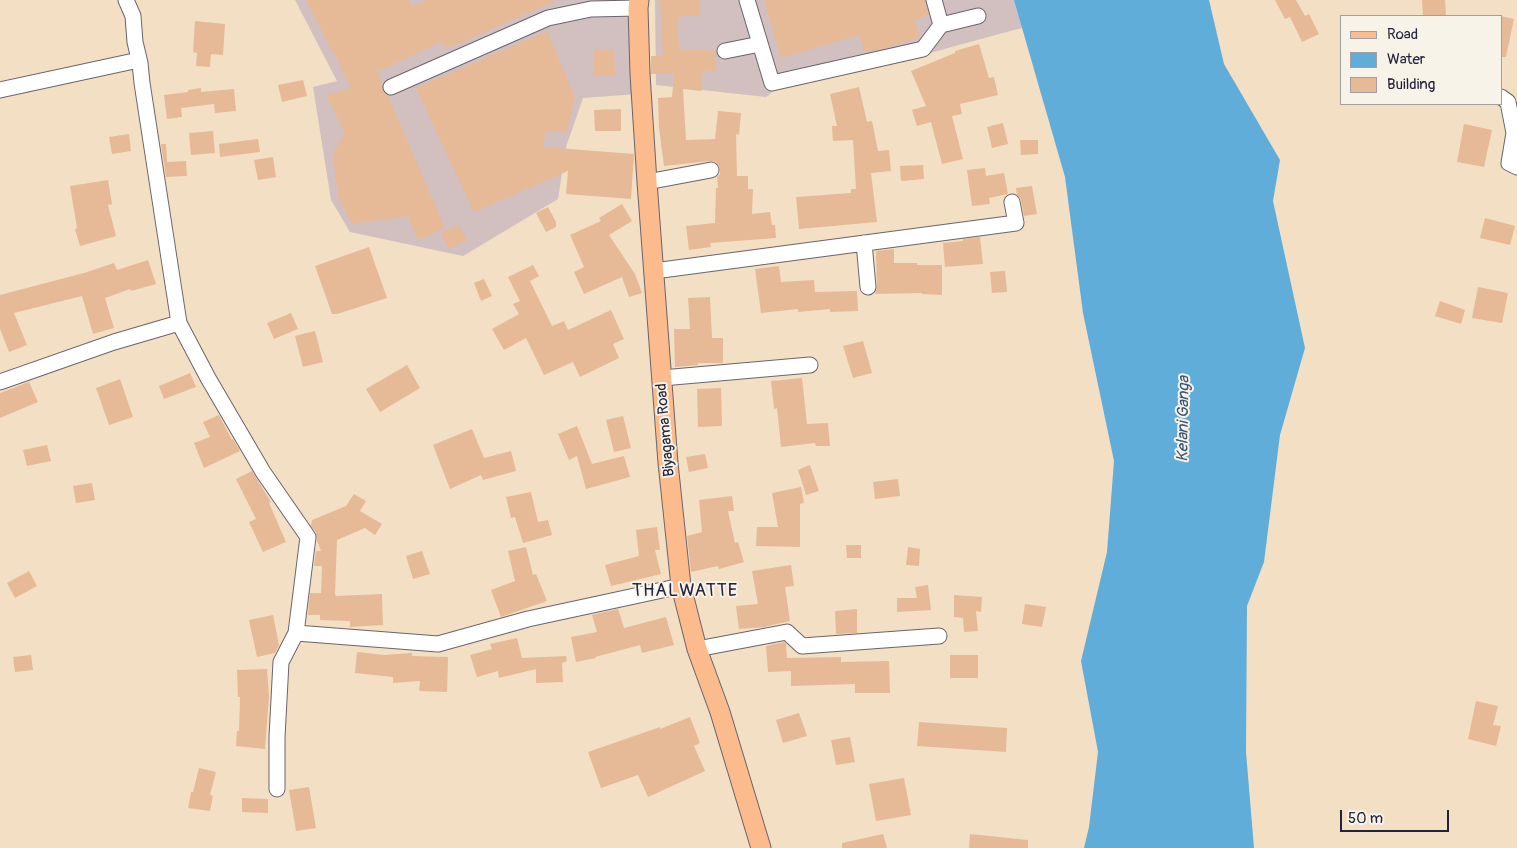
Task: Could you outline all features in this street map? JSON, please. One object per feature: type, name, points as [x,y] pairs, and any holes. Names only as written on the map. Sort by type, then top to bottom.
[{"type":"main road","name":"Biyagama Road","points":[[638,4],[640,74],[647,182],[668,463],[681,586],[697,649],[720,712],[761,848]]},
{"type":"street","points":[[126,0],[133,16],[135,42],[140,63],[180,323],[208,378],[258,463],[308,537],[296,633],[281,662],[277,737],[277,789]]},
{"type":"street","points":[[747,0],[772,83],[923,49],[941,25],[978,16]]},
{"type":"street","points":[[934,0],[941,25]]},
{"type":"street","points":[[391,87],[548,18],[591,9],[638,4]]},
{"type":"street","points":[[725,51],[760,44]]},
{"type":"street","points":[[0,90],[134,61],[140,63]]},
{"type":"street","points":[[1502,98],[1508,102],[1514,133],[1509,163],[1517,167]]},
{"type":"street","points":[[647,182],[711,170]]},
{"type":"street","points":[[654,271],[1016,223],[1012,202]]},
{"type":"street","points":[[864,243],[868,287]]},
{"type":"street","points":[[0,382],[114,342],[180,323]]},
{"type":"street","points":[[662,378],[810,365]]},
{"type":"street","points":[[296,633],[438,644],[528,619],[681,586]]},
{"type":"street","points":[[697,649],[787,632],[802,646],[939,636]]},
{"type":"shaded area","points":[[295,0],[634,0],[638,94],[583,98],[566,147],[558,199],[463,256],[350,232],[331,200],[313,87],[337,81]]},
{"type":"shaded area","points":[[655,0],[1016,0],[1025,27],[893,63],[793,76],[766,97],[656,85]]},
{"type":"water","name":"Kelani Ganga","points":[[1014,0],[1209,0],[1224,64],[1280,160],[1273,201],[1305,348],[1280,435],[1264,562],[1247,606],[1246,752],[1254,848],[1084,848],[1089,827],[1098,752],[1081,661],[1107,552],[1114,461],[1083,313],[1065,177]]},
{"type":"building","points":[[306,0],[408,0],[411,7],[427,0],[557,0],[446,49],[443,41],[377,72],[383,84],[382,90],[388,96],[445,228],[418,240],[408,216],[352,224],[338,197],[333,153],[345,133],[326,95],[351,88]]},
{"type":"building","points":[[660,0],[699,0],[700,15],[677,17],[679,49],[716,51],[715,71],[703,71],[701,91],[683,89],[686,140],[715,139],[718,111],[741,113],[739,135],[736,134],[737,176],[748,176],[748,189],[753,189],[752,214],[770,212],[772,225],[775,225],[776,238],[710,243],[711,247],[689,250],[686,226],[715,223],[717,177],[720,174],[720,169],[716,162],[710,161],[664,166],[659,128],[658,98],[672,97],[674,74],[651,74],[651,56],[663,56]]},
{"type":"building","points":[[764,0],[925,0],[929,15],[914,20],[920,37],[887,48],[865,52],[859,35],[781,58]]},
{"type":"building","points":[[1275,0],[1296,0],[1305,16],[1309,14],[1319,34],[1302,42],[1290,17],[1285,19]]},
{"type":"building","points":[[1422,0],[1445,0],[1446,15],[1423,15]]},
{"type":"building","points":[[1502,16],[1514,19],[1506,57],[1502,57]]},
{"type":"building","points":[[195,21],[225,24],[223,55],[211,54],[210,67],[196,66],[197,53],[193,52]]},
{"type":"building","points":[[547,31],[575,97],[567,132],[545,132],[544,147],[634,154],[631,199],[566,194],[568,171],[474,212],[416,88]]},
{"type":"building","points":[[979,44],[989,78],[994,77],[998,95],[960,104],[962,114],[952,116],[963,159],[942,164],[931,122],[917,126],[912,110],[926,106],[911,71],[955,53],[955,51]]},
{"type":"building","points":[[593,49],[614,49],[615,75],[594,75]]},
{"type":"building","points":[[303,80],[307,96],[282,102],[278,85]]},
{"type":"building","points":[[859,87],[867,122],[872,121],[878,151],[889,150],[891,171],[871,173],[877,222],[799,229],[796,197],[851,193],[851,189],[856,189],[853,140],[833,141],[832,126],[837,126],[830,94]]},
{"type":"building","points":[[201,88],[201,92],[234,89],[236,111],[215,113],[214,104],[181,108],[182,117],[167,119],[164,95],[188,92],[188,90]]},
{"type":"building","points":[[621,109],[621,131],[595,131],[594,110]]},
{"type":"building","points":[[1003,123],[1008,144],[992,148],[987,127]]},
{"type":"building","points":[[1464,124],[1492,130],[1484,167],[1457,162]]},
{"type":"building","points":[[213,131],[215,153],[191,155],[189,133]]},
{"type":"building","points":[[129,134],[131,151],[112,154],[109,137]]},
{"type":"building","points":[[258,139],[260,152],[220,157],[219,144]]},
{"type":"building","points":[[1020,140],[1038,140],[1038,154],[1021,155]]},
{"type":"building","points":[[161,144],[166,144],[167,162],[186,161],[187,176],[166,177]]},
{"type":"building","points":[[273,157],[276,177],[258,180],[254,160]]},
{"type":"building","points":[[923,165],[924,179],[901,181],[900,166]]},
{"type":"building","points":[[985,168],[986,176],[1004,173],[1008,194],[989,198],[990,204],[972,206],[967,170]]},
{"type":"building","points":[[108,180],[112,204],[108,205],[116,236],[80,246],[75,229],[77,228],[70,186]]},
{"type":"building","points":[[1032,186],[1037,214],[1024,216],[1021,200],[1017,195],[1016,188]]},
{"type":"building","points":[[622,204],[632,221],[609,235],[635,274],[642,293],[629,297],[622,277],[584,294],[574,272],[584,267],[570,235],[601,221],[599,218]]},
{"type":"building","points":[[548,207],[556,222],[556,227],[546,232],[536,213]]},
{"type":"building","points":[[1485,218],[1515,226],[1510,245],[1480,238]]},
{"type":"building","points":[[459,225],[467,240],[449,249],[441,233]]},
{"type":"building","points":[[980,237],[983,264],[945,267],[943,243]]},
{"type":"building","points":[[369,247],[387,298],[332,314],[315,266]]},
{"type":"building","points":[[894,249],[894,263],[942,265],[942,295],[922,293],[875,294],[877,286],[876,251]]},
{"type":"building","points":[[148,260],[156,284],[131,291],[130,289],[105,298],[114,328],[93,334],[82,296],[14,313],[27,345],[9,352],[0,329],[0,295],[84,273],[114,263],[117,270]]},
{"type":"building","points":[[533,265],[539,276],[530,281],[552,326],[564,321],[568,330],[611,310],[624,339],[613,344],[619,358],[580,377],[573,362],[544,375],[526,338],[504,350],[492,329],[519,314],[513,304],[520,301],[508,277]]},
{"type":"building","points":[[779,266],[781,282],[814,280],[815,292],[857,291],[858,311],[830,312],[830,309],[798,312],[798,309],[761,313],[755,269]]},
{"type":"building","points":[[1005,271],[1007,292],[992,293],[990,272]]},
{"type":"building","points":[[484,279],[492,296],[481,301],[474,283]]},
{"type":"building","points":[[1478,287],[1508,293],[1502,323],[1472,318]]},
{"type":"building","points":[[710,297],[712,338],[723,338],[723,363],[698,363],[698,365],[675,367],[674,329],[690,329],[688,298]]},
{"type":"building","points":[[1440,301],[1465,310],[1461,324],[1435,316]]},
{"type":"building","points":[[291,313],[298,329],[274,339],[267,323]]},
{"type":"building","points":[[315,331],[323,362],[303,367],[295,336]]},
{"type":"building","points":[[863,341],[872,373],[853,378],[843,346]]},
{"type":"building","points":[[407,365],[420,388],[380,412],[366,389]]},
{"type":"building","points":[[190,373],[196,387],[164,399],[159,386]]},
{"type":"building","points":[[802,378],[807,424],[828,423],[830,446],[816,446],[815,443],[781,447],[777,408],[774,409],[771,381]]},
{"type":"building","points":[[120,379],[133,417],[109,425],[96,388]]},
{"type":"building","points":[[29,382],[38,402],[0,418],[0,393]]},
{"type":"building","points":[[721,388],[722,426],[698,427],[697,389]]},
{"type":"building","points":[[219,415],[240,451],[204,468],[194,443],[210,437],[203,422]]},
{"type":"building","points":[[623,416],[631,448],[614,452],[606,420]]},
{"type":"building","points":[[577,426],[592,464],[624,456],[630,477],[586,489],[577,456],[569,460],[558,434]]},
{"type":"building","points":[[472,429],[484,458],[511,451],[516,471],[483,480],[481,475],[450,489],[433,445]]},
{"type":"building","points":[[47,445],[51,461],[27,466],[23,450]]},
{"type":"building","points":[[705,454],[708,468],[689,472],[686,457]]},
{"type":"building","points":[[810,465],[819,491],[806,495],[798,470]]},
{"type":"building","points":[[252,471],[271,502],[269,503],[286,542],[263,552],[249,522],[256,519],[236,479]]},
{"type":"building","points":[[898,479],[900,496],[875,499],[873,482]]},
{"type":"building","points":[[92,483],[95,500],[76,503],[73,486]]},
{"type":"building","points":[[801,487],[804,503],[800,504],[800,547],[756,546],[757,527],[778,527],[772,493]]},
{"type":"building","points":[[531,492],[538,522],[548,520],[552,535],[523,543],[515,517],[511,518],[506,497]]},
{"type":"building","points":[[354,494],[366,501],[360,511],[382,524],[375,535],[365,528],[337,540],[335,594],[336,596],[382,594],[383,625],[350,627],[350,621],[320,620],[320,615],[308,615],[310,593],[321,593],[322,566],[314,566],[316,551],[321,551],[316,532],[311,526],[312,520],[346,506]]},
{"type":"building","points":[[732,496],[734,511],[728,511],[735,543],[738,542],[744,562],[719,569],[718,566],[691,572],[687,536],[702,532],[699,500]]},
{"type":"building","points":[[657,527],[660,550],[655,550],[661,574],[611,586],[605,565],[639,556],[636,530]]},
{"type":"building","points":[[846,545],[861,545],[861,558],[847,558]]},
{"type":"building","points":[[526,547],[533,575],[536,574],[547,601],[501,617],[491,590],[515,581],[508,551]]},
{"type":"building","points":[[908,547],[920,549],[919,566],[906,565]]},
{"type":"building","points":[[422,551],[430,574],[413,579],[406,556]]},
{"type":"building","points":[[791,565],[794,586],[785,587],[790,621],[764,627],[739,629],[736,606],[758,604],[752,571]]},
{"type":"building","points":[[29,571],[37,586],[15,598],[7,583]]},
{"type":"building","points":[[928,585],[931,610],[897,612],[897,598],[917,598],[915,587]]},
{"type":"building","points":[[954,595],[982,597],[981,612],[976,611],[978,631],[964,632],[963,618],[954,617]]},
{"type":"building","points":[[1025,604],[1046,607],[1042,627],[1022,624]]},
{"type":"building","points":[[618,609],[624,628],[666,617],[674,645],[642,653],[640,645],[576,662],[571,637],[597,632],[592,615]]},
{"type":"building","points":[[857,609],[857,633],[836,634],[835,611]]},
{"type":"building","points":[[273,615],[279,645],[275,653],[257,657],[249,620]]},
{"type":"building","points":[[517,638],[522,658],[566,656],[567,661],[562,663],[563,682],[536,683],[536,669],[499,678],[498,671],[477,677],[470,655],[492,649],[490,644]]},
{"type":"building","points":[[786,643],[787,658],[841,657],[841,662],[889,661],[890,693],[855,693],[855,684],[791,686],[791,671],[768,672],[766,646]]},
{"type":"building","points":[[357,652],[384,655],[412,653],[412,656],[448,657],[447,692],[419,691],[420,681],[393,683],[393,677],[355,673]]},
{"type":"building","points":[[31,655],[33,670],[15,672],[13,657]]},
{"type":"building","points":[[950,655],[978,655],[978,678],[950,678]]},
{"type":"building","points":[[267,669],[269,696],[265,749],[236,746],[237,731],[239,731],[240,697],[238,697],[237,670]]},
{"type":"building","points":[[1476,701],[1498,706],[1493,725],[1501,726],[1496,746],[1468,739]]},
{"type":"building","points":[[799,713],[807,736],[783,743],[776,720]]},
{"type":"building","points":[[690,717],[700,743],[694,746],[705,771],[648,797],[638,775],[601,788],[588,752],[660,727],[660,729]]},
{"type":"building","points":[[919,722],[1007,728],[1006,752],[917,746]]},
{"type":"building","points":[[850,737],[855,762],[836,765],[831,740]]},
{"type":"building","points":[[199,768],[216,772],[210,795],[213,796],[210,811],[188,808]]},
{"type":"building","points":[[904,778],[911,815],[876,821],[869,784]]},
{"type":"building","points":[[309,787],[316,828],[296,831],[289,790]]},
{"type":"building","points":[[242,798],[268,799],[268,813],[242,812]]},
{"type":"building","points":[[883,834],[887,848],[842,848],[842,843]]},
{"type":"building","points":[[970,834],[1028,840],[1028,848],[969,848]]},
{"type":"district","name":"THALWATTE","points":[[685,591]]}]
